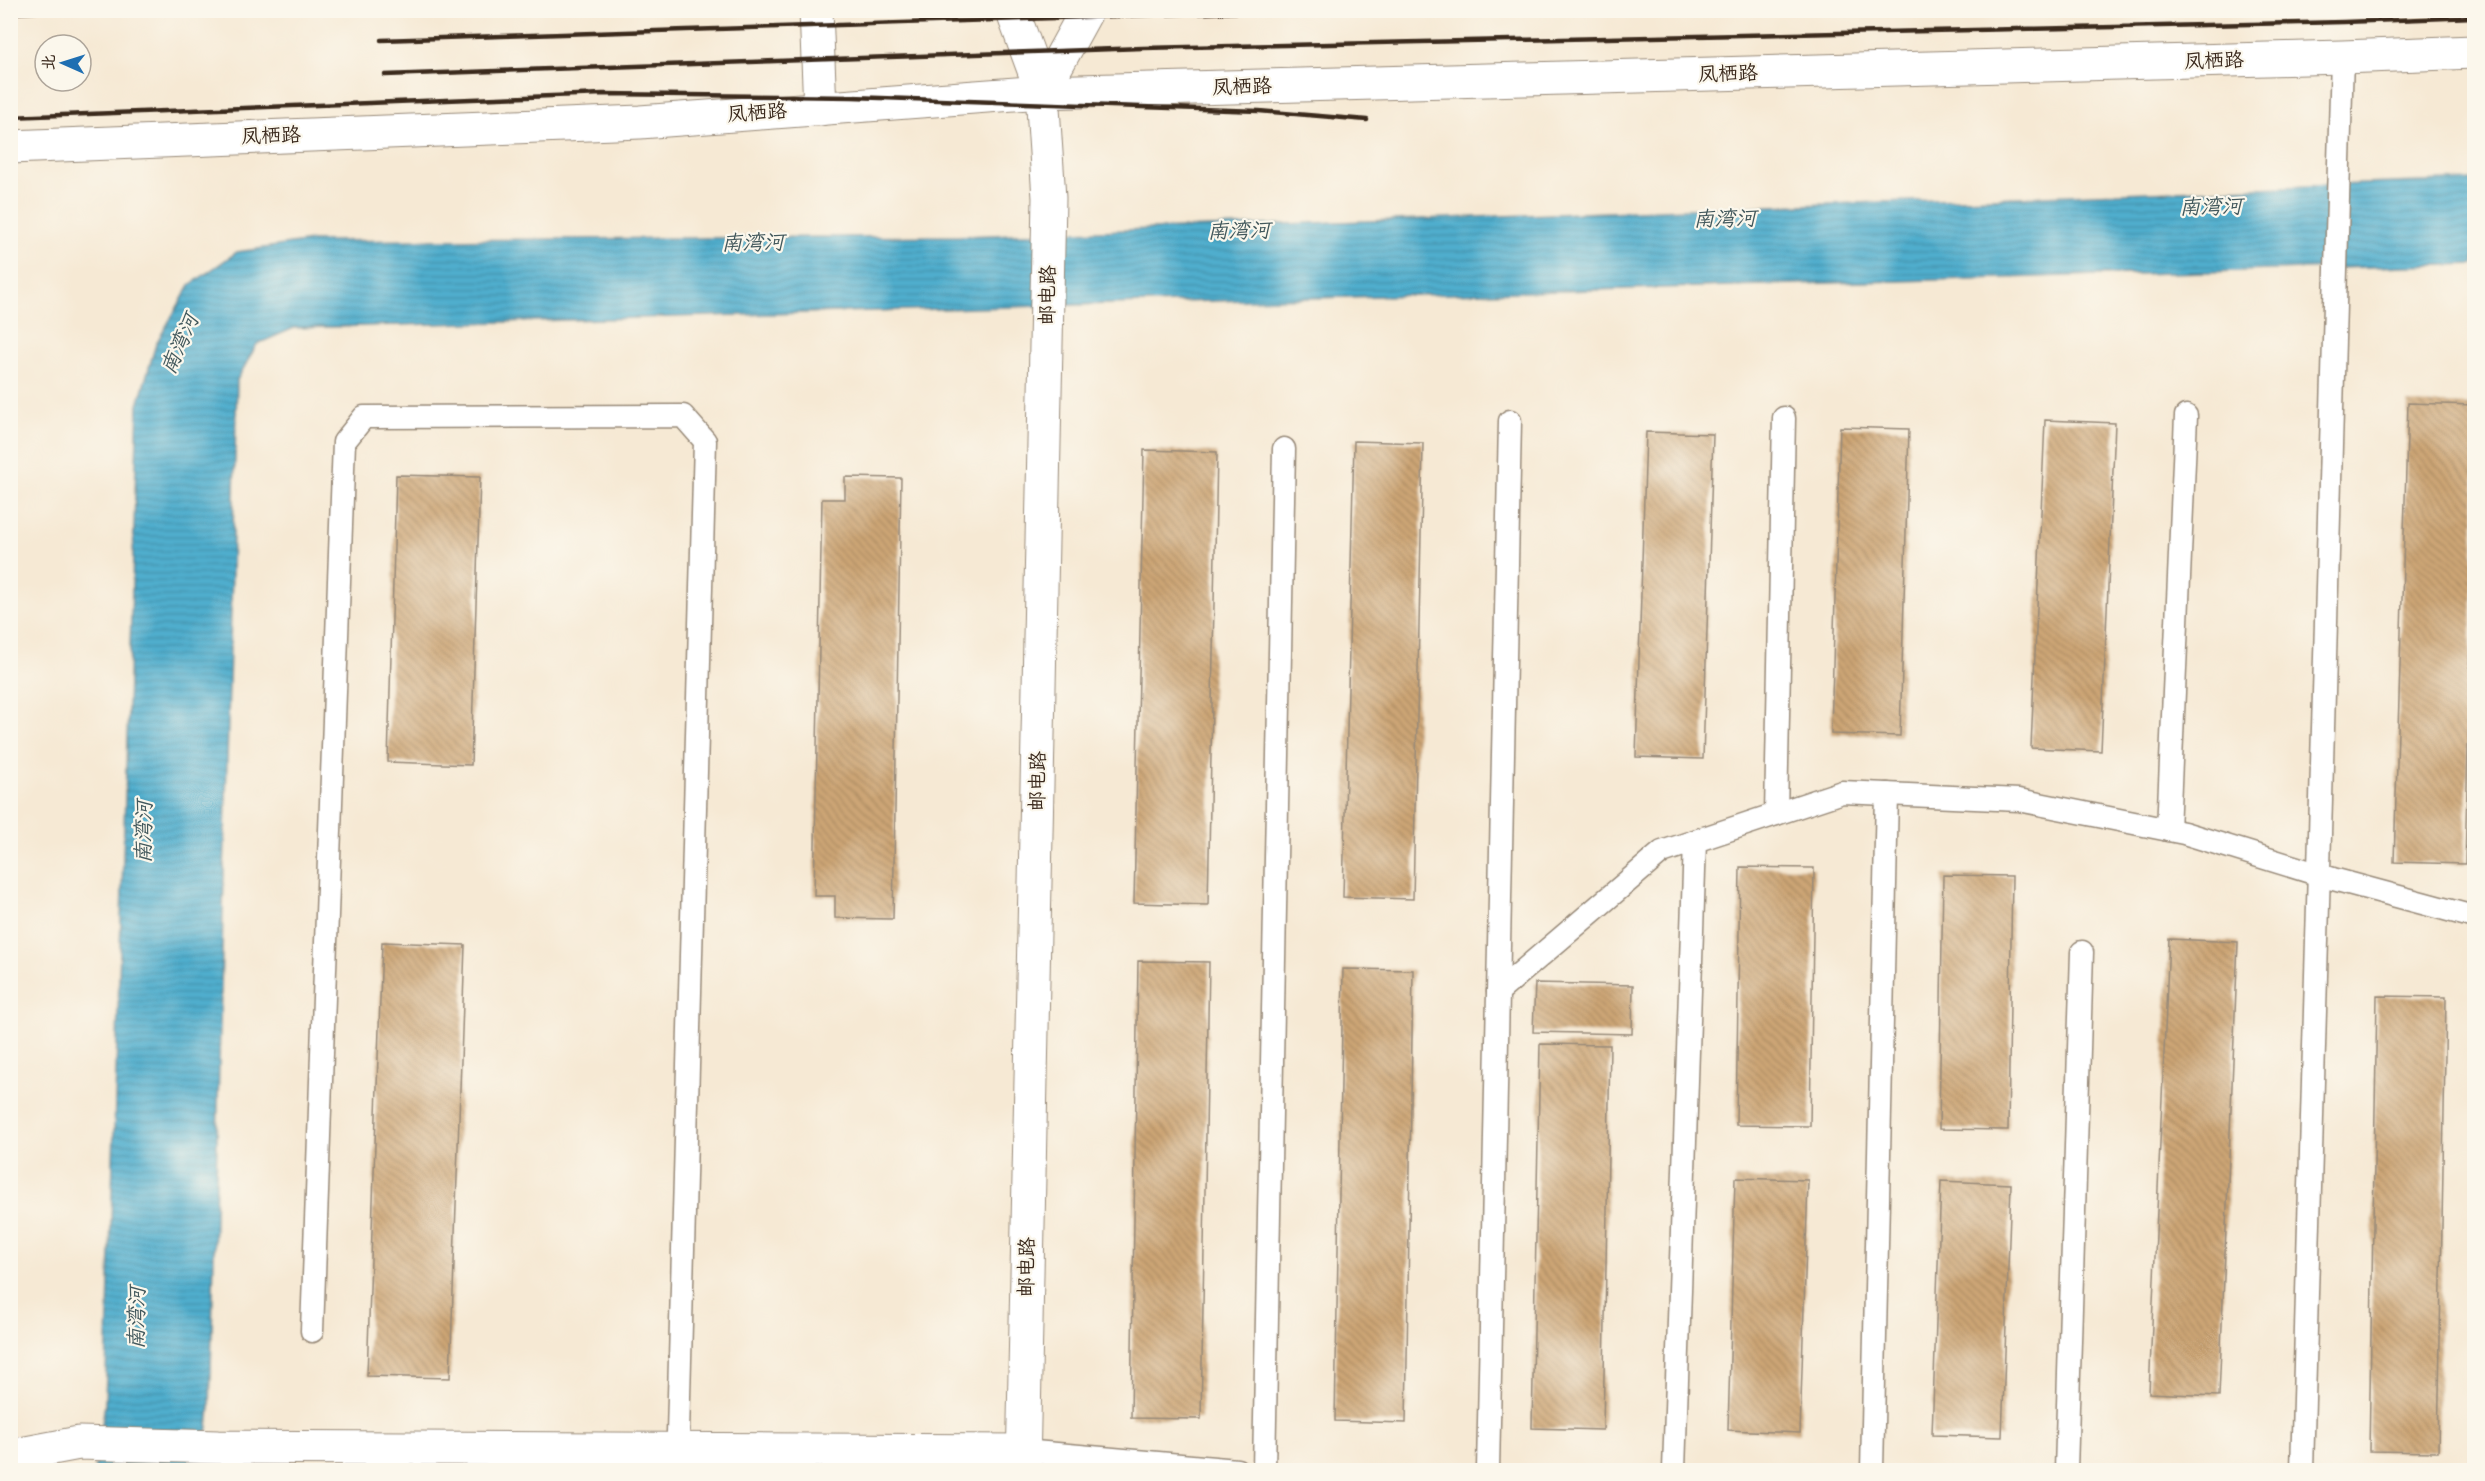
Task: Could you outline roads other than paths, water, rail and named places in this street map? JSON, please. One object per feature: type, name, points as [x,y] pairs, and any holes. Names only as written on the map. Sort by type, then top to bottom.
[{"type":"street","points":[[816,10],[820,109]]},
{"type":"street","name":"邮电路","points":[[1012,10],[1042,92],[1049,198],[1023,1461]]},
{"type":"street","points":[[1042,92],[1087,10]]},
{"type":"street","name":"凤栖路","points":[[10,147],[640,122],[1042,92],[2475,52]]},
{"type":"street","points":[[10,1456],[79,1443],[677,1460],[1023,1461]]},
{"type":"lane","points":[[2302,1470],[2342,57]]},
{"type":"lane","points":[[312,1331],[344,442],[364,417],[683,416],[705,441],[677,1460]]},
{"type":"lane","points":[[2168,830],[2186,416]]},
{"type":"lane","points":[[1776,814],[1784,418]]},
{"type":"lane","points":[[1488,1470],[1510,421]]},
{"type":"lane","points":[[1264,1470],[1284,449]]},
{"type":"lane","points":[[1498,992],[1662,852],[1842,792],[2019,800],[2168,830],[2475,917]]},
{"type":"lane","points":[[1872,1470],[1887,794]]},
{"type":"lane","points":[[1674,1470],[1695,841]]},
{"type":"lane","points":[[2066,1470],[2082,952]]},
{"type":"lane","points":[[1023,1461],[1237,1470]]},
{"type":"water","name":"南湾河","points":[[2474,180],[2474,264],[294,328],[257,344],[237,380],[210,1408],[203,1470],[95,1470],[105,1404],[138,405],[156,344],[190,285],[237,252],[311,241],[964,236]]},
{"type":"railway","points":[[10,13],[76,10]]},
{"type":"railway","points":[[381,40],[1302,10]]},
{"type":"railway","points":[[385,75],[1143,48],[2344,22],[2474,17]]},
{"type":"railway","points":[[10,117],[603,94],[852,97],[1259,111],[1367,120]]}]
